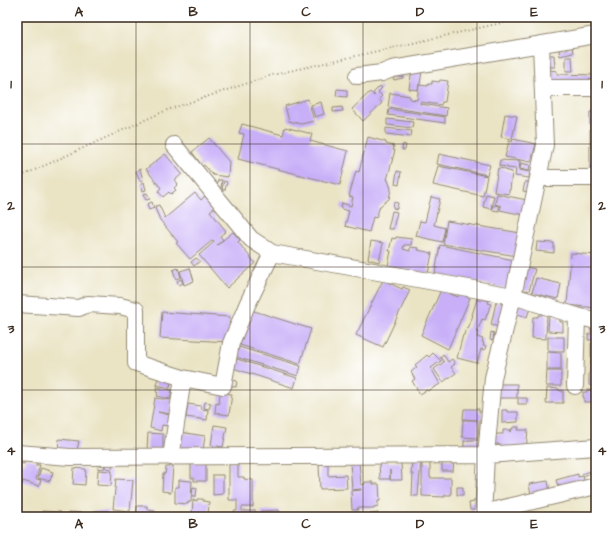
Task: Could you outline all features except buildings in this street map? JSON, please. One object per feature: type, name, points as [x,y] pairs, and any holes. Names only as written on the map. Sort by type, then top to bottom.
[{"type":"street","points":[[357,76],[596,36]]},
{"type":"street","points":[[541,44],[545,145],[513,296],[493,378],[486,455],[483,515],[596,486]]},
{"type":"street","points":[[543,88],[596,88]]},
{"type":"street","points":[[174,145],[251,239],[272,253],[513,296],[596,321]]},
{"type":"street","points":[[538,178],[596,178]]},
{"type":"street","points":[[17,304],[78,308],[88,304],[120,306],[136,310],[136,363],[183,378],[223,386],[231,343],[272,253]]},
{"type":"street","points":[[575,386],[577,316]]},
{"type":"street","points":[[171,457],[183,378]]},
{"type":"street","points":[[17,453],[70,457],[486,455],[596,447]]},
{"type":"path","points":[[17,178],[167,110],[272,74],[501,23],[538,17]]}]
